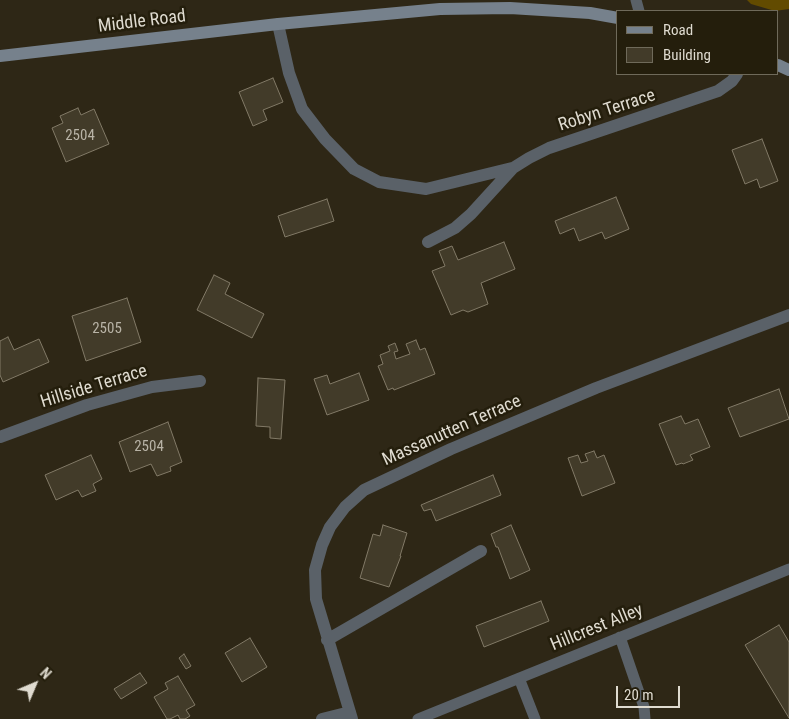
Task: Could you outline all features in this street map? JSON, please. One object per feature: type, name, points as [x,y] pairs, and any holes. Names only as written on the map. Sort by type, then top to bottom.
[{"type":"main road","name":"Middle Road","points":[[0,56],[278,24],[440,9],[510,8],[590,13],[616,18]]},
{"type":"street","name":"Robyn Terrace","points":[[278,24],[289,73],[302,109],[324,139],[354,169],[379,182],[426,189],[512,168],[549,148],[718,92],[736,75]]},
{"type":"street","name":"Robyn Terrace","points":[[428,242],[455,228],[471,214],[512,168]]},
{"type":"street","name":"Massanutten Terrace","points":[[351,715],[316,599],[315,570],[322,545],[330,527],[345,507],[364,490],[452,449],[596,388],[789,314]]},
{"type":"street","name":"Hillside Terrace","points":[[0,437],[87,405],[152,387],[200,381]]},
{"type":"street","points":[[327,640],[481,551]]},
{"type":"street","points":[[322,719],[351,715]]},
{"type":"lane","name":"Hillcrest Alley","points":[[418,719],[789,569]]},
{"type":"lane","points":[[620,637],[644,707],[645,719]]},
{"type":"lane","points":[[520,678],[535,719]]},
{"type":"shaded area","points":[[747,0],[789,0],[789,9],[772,10],[751,4]]},
{"type":"building","points":[[273,78],[283,102],[263,110],[267,120],[253,126],[239,92]]},
{"type":"building","points":[[78,108],[81,115],[94,109],[109,144],[66,162],[52,128],[63,123],[60,116]]},
{"type":"building","points":[[762,139],[778,181],[760,188],[757,179],[745,184],[732,150]]},
{"type":"building","points":[[616,197],[629,229],[605,239],[602,232],[579,241],[574,228],[560,234],[555,221]]},
{"type":"building","points":[[327,199],[334,221],[285,237],[278,216]]},
{"type":"building","points":[[504,242],[515,269],[481,283],[488,304],[468,312],[463,310],[451,315],[432,271],[445,266],[439,251],[452,246],[458,260]]},
{"type":"building","points":[[214,275],[230,283],[225,294],[264,314],[252,338],[197,310]]},
{"type":"building","points":[[127,298],[141,342],[86,361],[72,316]]},
{"type":"building","points":[[8,337],[14,350],[39,339],[49,362],[3,382],[0,375],[0,341]]},
{"type":"building","points":[[416,340],[420,350],[425,348],[435,374],[394,390],[393,388],[388,390],[378,366],[383,364],[380,355],[390,351],[388,346],[395,343],[398,351],[394,352],[396,359],[410,354],[406,344]]},
{"type":"building","points":[[359,373],[369,400],[327,415],[314,379],[327,375],[330,384]]},
{"type":"building","points":[[258,378],[285,380],[281,439],[270,438],[270,427],[256,426]]},
{"type":"building","points":[[779,389],[789,419],[740,437],[728,408]]},
{"type":"building","points":[[681,416],[685,424],[698,419],[710,447],[690,455],[693,460],[676,465],[659,424]]},
{"type":"building","points":[[168,422],[182,462],[170,467],[171,471],[157,476],[151,464],[130,472],[119,442]]},
{"type":"building","points":[[594,451],[597,458],[604,455],[615,483],[582,496],[568,458],[578,455],[581,463],[588,461],[585,454]]},
{"type":"building","points":[[91,455],[102,479],[93,484],[96,491],[82,497],[78,490],[56,500],[45,475]]},
{"type":"building","points":[[493,475],[501,495],[436,521],[431,509],[424,511],[421,505],[428,502]]},
{"type":"building","points":[[383,525],[407,533],[401,556],[389,587],[360,578],[373,534],[380,536]]},
{"type":"building","points":[[511,525],[530,570],[510,579],[491,534]]},
{"type":"building","points":[[541,601],[549,621],[484,647],[476,626]]},
{"type":"building","points":[[779,625],[789,642],[789,718],[745,645]]},
{"type":"building","points":[[250,638],[267,667],[242,682],[225,653]]},
{"type":"building","points":[[184,654],[191,666],[186,669],[179,658]]},
{"type":"building","points":[[140,673],[147,683],[121,699],[114,689]]},
{"type":"building","points":[[178,676],[195,705],[186,710],[190,716],[185,719],[180,719],[178,715],[167,719],[154,697],[168,689],[165,683]]}]
